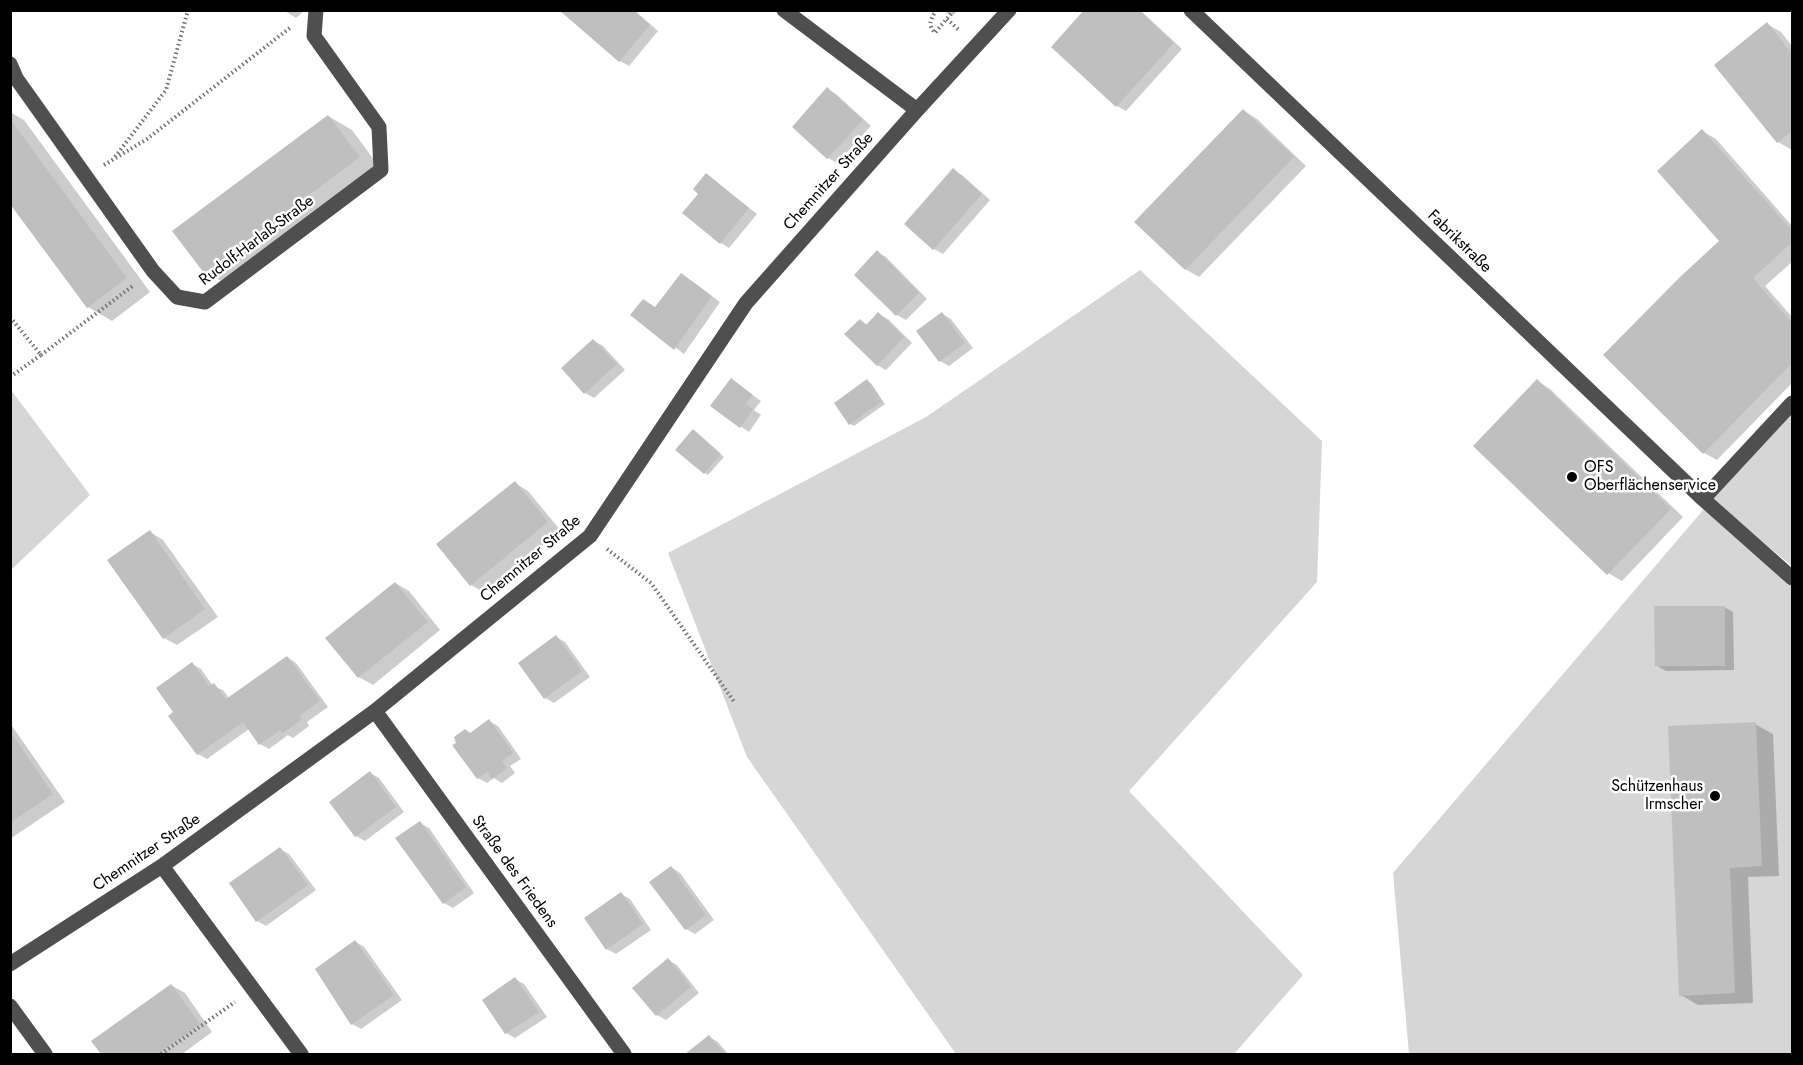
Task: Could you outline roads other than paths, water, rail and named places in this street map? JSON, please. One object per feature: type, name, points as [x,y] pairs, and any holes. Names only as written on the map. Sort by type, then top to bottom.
[{"type":"street","name":"Rudolf-Harlaß-Straße","points":[[10,64],[22,87],[153,271],[177,297],[205,302],[381,170],[379,127],[314,36],[316,10]]},
{"type":"street","points":[[784,10],[917,110]]},
{"type":"street","name":"Chemnitzer Straße","points":[[10,964],[162,866],[375,711],[590,536],[746,303],[1009,10]]},
{"type":"street","name":"Fabrikstraße","points":[[1191,10],[1702,499],[1792,578]]},
{"type":"street","points":[[1702,499],[1792,404]]},
{"type":"street","name":"Straße des Friedens","points":[[375,711],[624,1054]]},
{"type":"street","points":[[162,866],[301,1054]]},
{"type":"street","points":[[10,1006],[45,1054]]},
{"type":"place","name":"OFS Oberflächenservice","points":[[1572,477]]},
{"type":"place","name":"Schützenhaus Irmscher","points":[[1715,796]]}]
